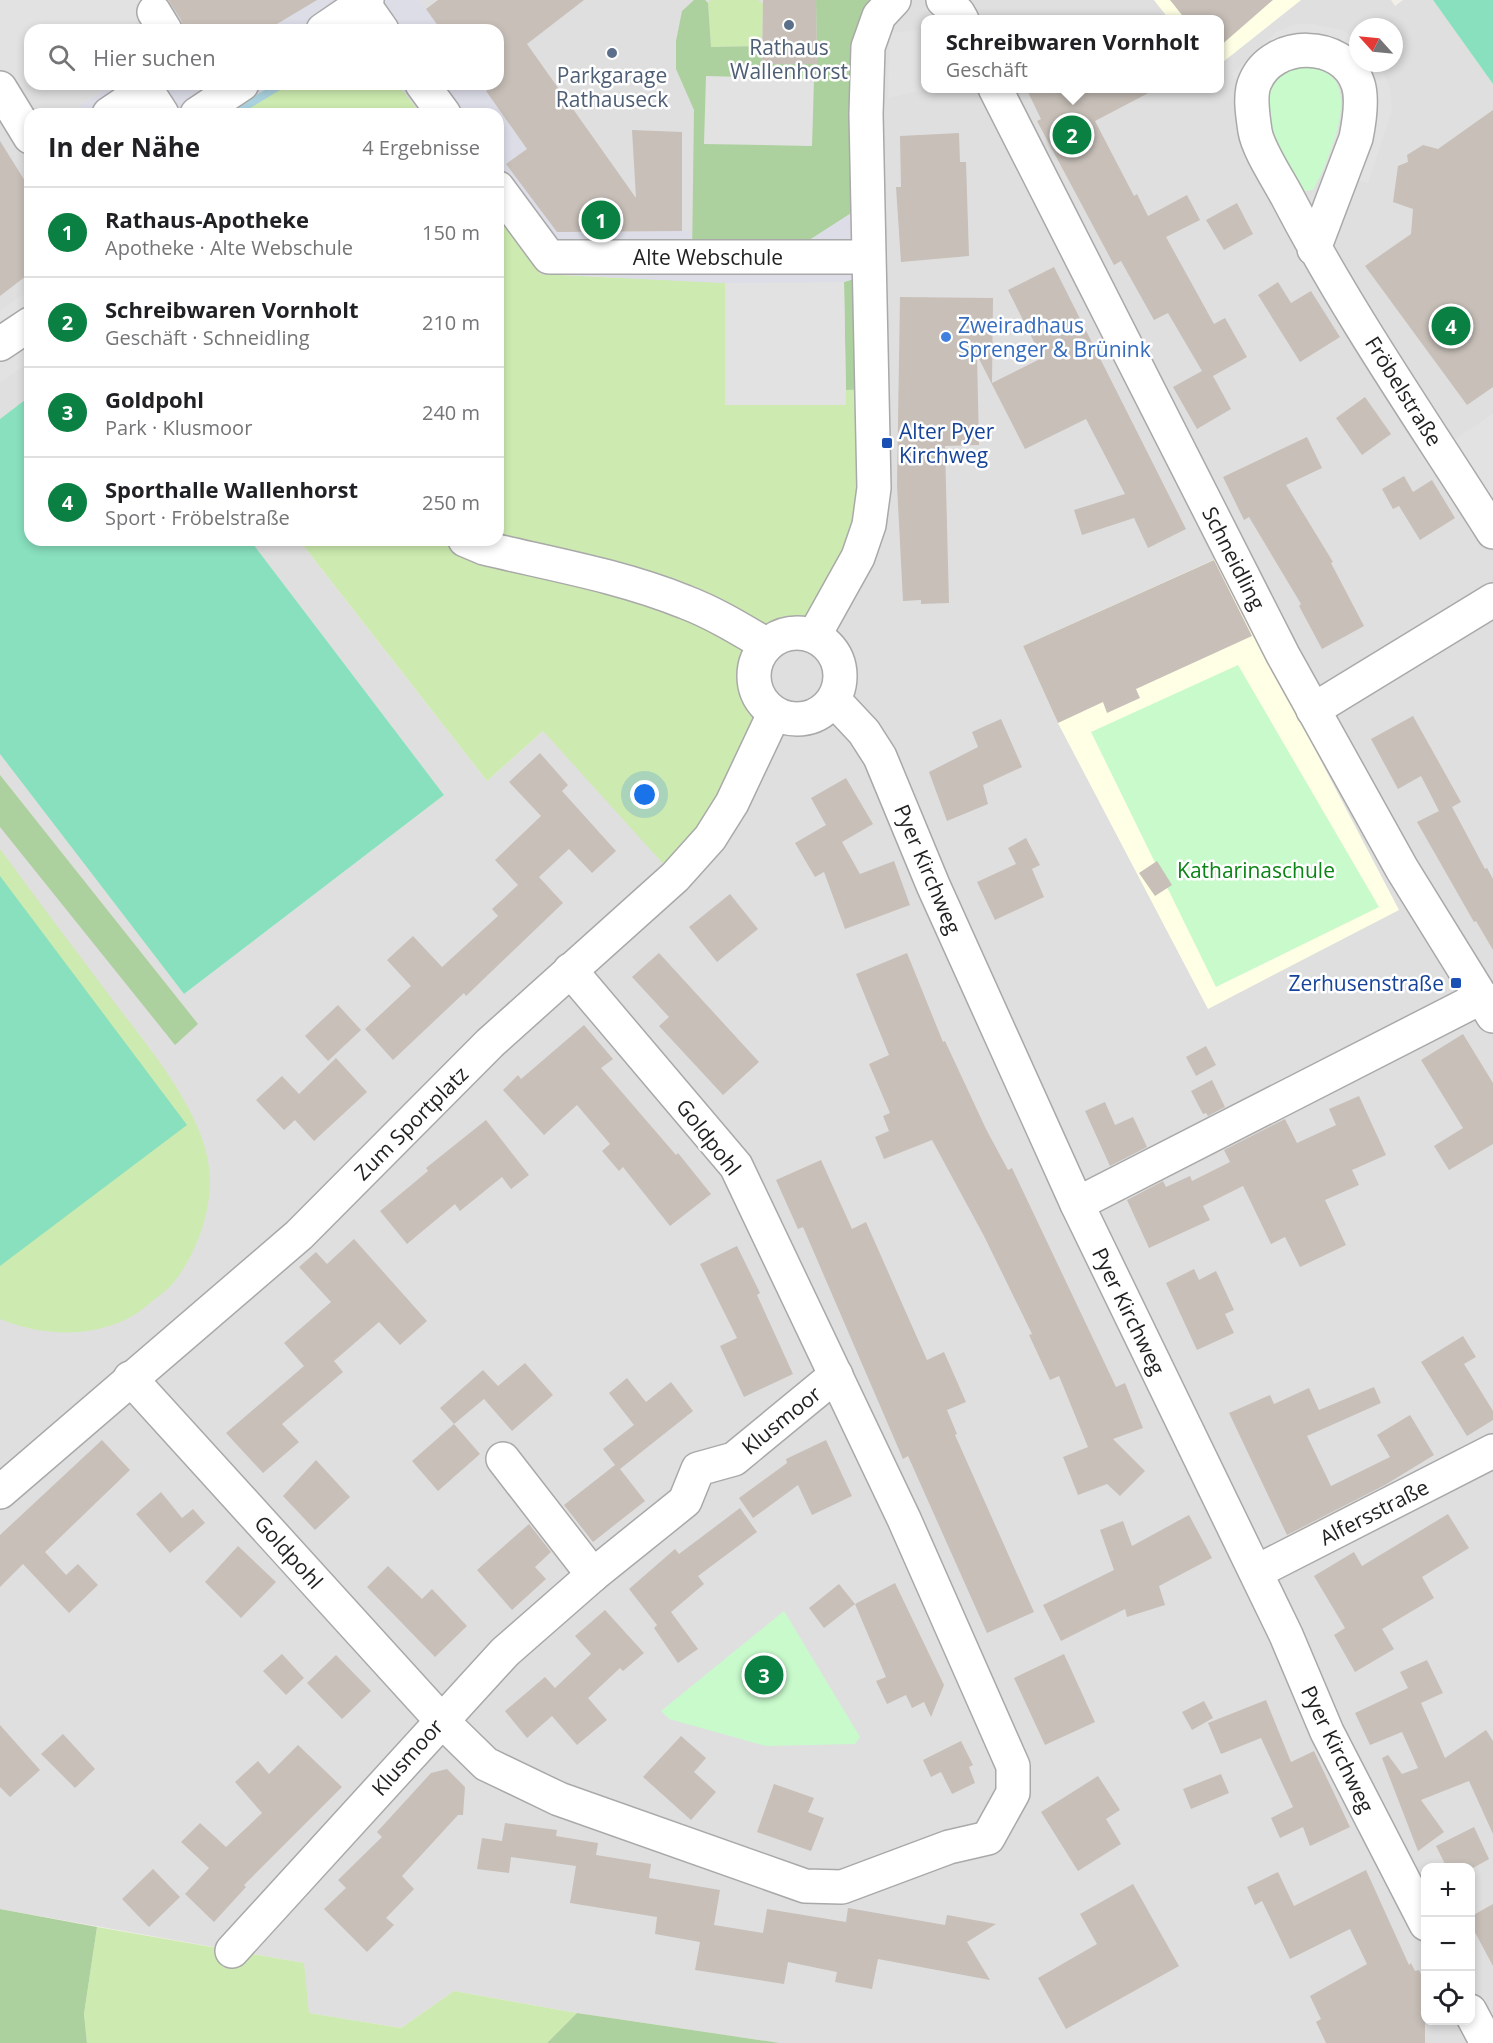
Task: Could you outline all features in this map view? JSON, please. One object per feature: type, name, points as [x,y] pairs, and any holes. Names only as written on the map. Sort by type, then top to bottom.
[{"type":"street","points":[[943,0],[959,15]]},
{"type":"street","points":[[332,24],[365,2],[378,24]]},
{"type":"street","points":[[814,636],[858,557],[869,525],[874,488],[866,114],[868,47],[882,5]]},
{"type":"street","name":"Fröbelstraße","points":[[1314,249],[1356,138],[1359,120],[1359,84],[1344,63],[1314,50],[1292,51],[1266,63],[1254,83],[1255,134],[1314,249],[1493,532]]},
{"type":"street","points":[[0,88],[24,127]]},
{"type":"street","points":[[118,108],[143,90]]},
{"type":"street","points":[[147,90],[158,108]]},
{"type":"street","points":[[202,101],[228,90]]},
{"type":"street","points":[[426,90],[440,108]]},
{"type":"street","name":"Schneidling","points":[[998,93],[1313,710],[1402,869],[1487,1007]]},
{"type":"street","name":"Alte Webschule","points":[[504,196],[549,257],[868,257]]},
{"type":"street","points":[[0,344],[24,328]]},
{"type":"street","points":[[479,546],[640,586],[695,606],[731,623],[767,645]]},
{"type":"street","points":[[1313,710],[1493,600]]},
{"type":"street","points":[[797,633],[814,636],[827,645],[838,664],[840,686],[834,700],[825,710],[807,719],[787,719],[774,714],[763,704],[754,685],[755,664],[767,645],[783,635],[797,633]]},
{"type":"street","name":"Pyer Kirchweg","points":[[834,700],[864,732],[880,757],[933,885],[1077,1204],[1256,1572],[1327,1732],[1421,1917]]},
{"type":"street","name":"Zum Sportplatz","points":[[0,1492],[299,1235],[490,1043],[675,877],[710,838],[732,802],[774,714]]},
{"type":"street","name":"Goldpohl","points":[[130,1378],[441,1720],[486,1764],[559,1799],[804,1886],[842,1887],[949,1847],[988,1838],[1013,1793],[1013,1766],[904,1519],[736,1166],[570,970]]},
{"type":"street","points":[[1077,1204],[1487,1007]]},
{"type":"street","name":"Klusmoor","points":[[232,1951],[505,1652],[593,1575],[685,1501],[698,1469],[734,1459],[836,1375]]},
{"type":"street","name":"Alfersstraße","points":[[1256,1572],[1493,1451]]},
{"type":"street","points":[[503,1459],[593,1575]]},
{"type":"street","points":[[1475,2020],[1487,2043]]},
{"type":"shaded area","points":[[0,0],[1154,0],[1166,15],[921,15],[921,93],[1224,93],[1224,61],[1301,0],[1391,0],[1395,6],[1403,0],[1433,0],[1493,84],[1493,414],[1441,450],[1493,532],[1493,2043],[780,2043],[577,2013],[454,1991],[401,2028],[308,2013],[303,1963],[0,1909],[0,754],[184,994],[444,795],[255,546],[304,546],[487,781],[543,731],[763,704],[756,692],[753,677],[760,653],[783,635],[806,634],[846,405],[504,220],[504,108],[416,108],[403,90],[504,90],[504,24],[24,24],[24,90],[272,90],[243,108],[24,108],[24,401],[0,419]],"holes":[[[1255,635],[1208,1008],[1058,723]]]},
{"type":"shaded area","points":[[0,0],[162,0],[165,6],[134,24],[24,24],[24,86],[6,97],[0,88]]},
{"type":"shaded area","points":[[317,0],[419,0],[437,24],[277,24]]},
{"type":"shaded area","points":[[1154,0],[1301,0],[1224,61],[1224,15],[1166,15]]},
{"type":"shaded area","points":[[1296,24],[1314,24],[1342,30],[1349,34],[1349,72],[1384,72],[1390,88],[1392,110],[1368,183],[1323,171],[1337,132],[1356,138],[1359,84],[1292,51],[1252,105],[1232,74],[1276,32]]},
{"type":"shaded area","points":[[921,29],[921,90],[888,98],[890,33]]},
{"type":"shaded area","points":[[706,76],[814,79],[812,146],[704,144]]},
{"type":"shaded area","points":[[104,90],[272,90],[243,108],[76,108]]},
{"type":"shaded area","points":[[403,90],[485,90],[498,108],[416,108]]},
{"type":"shaded area","points":[[504,116],[527,149],[507,164],[557,232],[692,231],[692,257],[783,257],[867,203],[869,274],[844,282],[725,283],[541,274],[504,225]]},
{"type":"shaded area","points":[[844,282],[846,405],[725,405],[725,283]]},
{"type":"shaded area","points":[[24,294],[24,366],[0,383],[0,310]]},
{"type":"shaded area","points":[[1493,414],[1493,532],[1441,449]]},
{"type":"shaded area","name":"Katharinaschule","points":[[1220,557],[1255,635],[1399,910],[1208,1009],[1058,723],[1023,646]]},
{"type":"green space","points":[[694,0],[705,0],[708,3],[711,47],[762,46],[762,64],[817,63],[816,0],[873,0],[867,203],[783,257],[692,257],[694,110],[676,69],[676,41],[682,11]]},
{"type":"green space","points":[[711,0],[758,0],[763,4],[762,46],[711,47],[708,3]]},
{"type":"green space","points":[[1433,0],[1493,0],[1493,84]]},
{"type":"green space","points":[[1310,66],[1329,74],[1338,86],[1341,100],[1340,116],[1331,150],[1313,190],[1298,192],[1284,164],[1271,128],[1267,110],[1268,94],[1274,80],[1287,70]]},
{"type":"green space","points":[[272,90],[403,90],[416,108],[243,108]]},
{"type":"green space","points":[[504,225],[541,274],[725,283],[726,405],[846,405],[846,390],[871,389],[874,488],[806,634],[788,634],[774,639],[757,659],[754,673],[756,687],[763,701],[774,714],[675,877],[543,731],[487,781],[304,546],[504,546]]},
{"type":"green space","points":[[869,274],[871,389],[846,390],[844,282]]},
{"type":"green space","points":[[24,401],[24,546],[255,546],[444,795],[184,994],[0,754],[0,419]]},
{"type":"green space","name":"Katharinaschule","points":[[1238,665],[1379,907],[1216,987],[1091,732]]},
{"type":"green space","points":[[0,775],[198,1024],[175,1045],[0,827]]},
{"type":"green space","points":[[0,849],[170,1076],[195,1122],[209,1167],[209,1197],[202,1228],[183,1270],[169,1288],[134,1315],[116,1324],[98,1329],[78,1332],[38,1330],[0,1319]]},
{"type":"green space","points":[[0,876],[187,1125],[0,1266]]},
{"type":"green space","points":[[784,1611],[860,1737],[855,1744],[766,1746],[669,1719],[661,1711]]},
{"type":"green space","points":[[0,1909],[97,1927],[84,2014],[87,2043],[0,2043]]},
{"type":"green space","points":[[97,1927],[304,1963],[309,2013],[401,2028],[454,1991],[577,2013],[547,2043],[87,2043],[84,2014]]},
{"type":"green space","points":[[577,2013],[780,2043],[547,2043]]},
{"type":"building","points":[[168,0],[317,0],[277,24],[182,24]]},
{"type":"building","points":[[438,0],[584,0],[527,44],[636,198],[632,130],[682,132],[682,231],[557,232],[506,164],[527,149],[504,116],[504,108],[498,108],[486,91],[504,90],[504,24],[437,24],[426,9]]},
{"type":"building","name":"Rathaus Wallenhorst","points":[[763,0],[816,0],[817,64],[762,64]]},
{"type":"building","points":[[1170,0],[1273,0],[1224,43],[1224,15],[1182,15]]},
{"type":"building","points":[[1028,93],[1148,93],[1095,121],[1134,196],[1137,194],[1148,216],[1187,195],[1200,220],[1166,237],[1214,324],[1225,318],[1247,357],[1213,376],[1231,409],[1197,429],[1173,387],[1202,371],[1168,313],[1154,320],[1121,261],[1114,265],[1037,121],[1041,119]]},
{"type":"building","points":[[1493,110],[1493,387],[1467,405],[1365,266],[1411,234],[1413,209],[1393,202],[1398,166],[1408,162],[1407,155],[1423,145],[1438,149]]},
{"type":"building","points":[[959,133],[960,162],[966,162],[969,256],[901,262],[896,187],[901,187],[900,136]]},
{"type":"building","points":[[0,141],[24,179],[24,278],[0,296]]},
{"type":"building","points":[[1237,203],[1253,234],[1224,250],[1206,220]]},
{"type":"building","points":[[1054,267],[1186,529],[1148,548],[1134,518],[1082,535],[1074,510],[1125,494],[1086,419],[1025,449],[977,355],[979,445],[945,446],[949,603],[921,604],[921,600],[903,601],[897,485],[900,297],[993,298],[992,383],[1042,358],[1008,290]]},
{"type":"building","points":[[1278,282],[1291,303],[1311,291],[1340,337],[1300,362],[1258,295]]},
{"type":"building","points":[[1365,397],[1391,434],[1362,455],[1336,418]]},
{"type":"building","points":[[1307,437],[1322,468],[1286,485],[1333,562],[1331,563],[1364,626],[1322,649],[1299,606],[1301,604],[1249,517],[1244,520],[1223,477]]},
{"type":"building","points":[[1404,476],[1413,492],[1432,480],[1455,518],[1420,540],[1399,506],[1393,509],[1382,489]]},
{"type":"building","points":[[1214,560],[1252,636],[1136,689],[1140,698],[1107,713],[1103,702],[1058,723],[1023,646]]},
{"type":"building","points":[[1413,716],[1461,802],[1452,807],[1485,869],[1487,868],[1493,879],[1493,950],[1476,921],[1474,922],[1417,822],[1439,811],[1421,776],[1398,789],[1371,739]]},
{"type":"building","points":[[1001,719],[1022,767],[983,785],[988,804],[947,821],[929,772],[978,747],[972,732]]},
{"type":"building","points":[[540,753],[568,785],[562,791],[616,851],[592,873],[569,849],[539,877],[563,903],[466,996],[464,993],[393,1060],[365,1029],[411,986],[387,960],[413,936],[442,967],[498,916],[492,909],[518,885],[495,860],[541,816],[509,782]]},
{"type":"building","points":[[846,778],[873,824],[842,842],[860,874],[894,861],[910,905],[845,929],[824,872],[815,877],[795,843],[826,825],[811,798]]},
{"type":"building","points":[[1026,838],[1040,865],[1032,869],[1044,897],[995,920],[977,882],[1016,864],[1008,848]]},
{"type":"building","points":[[1157,861],[1172,885],[1155,896],[1139,873]]},
{"type":"building","points":[[730,894],[758,929],[717,962],[689,927]]},
{"type":"building","points":[[659,953],[759,1062],[723,1095],[659,1026],[669,1017],[632,977]]},
{"type":"building","points":[[907,953],[943,1042],[945,1041],[986,1129],[1008,1170],[1012,1168],[1116,1387],[1125,1383],[1143,1428],[1113,1439],[1145,1471],[1120,1496],[1107,1484],[1078,1495],[1063,1457],[1088,1447],[1059,1376],[1050,1380],[1029,1335],[1032,1334],[984,1236],[932,1140],[884,1159],[875,1137],[889,1131],[883,1116],[890,1113],[869,1064],[889,1055],[856,974]]},
{"type":"building","points":[[338,1005],[361,1030],[328,1061],[305,1036]]},
{"type":"building","points":[[584,1025],[613,1059],[601,1068],[676,1155],[678,1153],[711,1194],[670,1226],[623,1167],[619,1171],[602,1151],[610,1144],[577,1105],[544,1135],[503,1090],[518,1075],[521,1079]]},
{"type":"building","points":[[1463,1034],[1493,1083],[1493,1144],[1449,1170],[1434,1146],[1463,1128],[1421,1060]]},
{"type":"building","points":[[1206,1046],[1216,1065],[1196,1076],[1186,1057]]},
{"type":"building","points":[[336,1058],[367,1092],[314,1141],[295,1120],[284,1130],[256,1100],[282,1076],[299,1094]]},
{"type":"building","points":[[1212,1080],[1225,1107],[1208,1116],[1206,1113],[1203,1114],[1191,1091]]},
{"type":"building","points":[[1359,1096],[1386,1155],[1352,1170],[1359,1185],[1325,1200],[1346,1245],[1300,1267],[1285,1237],[1271,1244],[1243,1186],[1203,1206],[1210,1220],[1149,1248],[1127,1200],[1163,1181],[1166,1187],[1190,1176],[1192,1181],[1230,1162],[1224,1150],[1285,1119],[1297,1143],[1336,1125],[1329,1109]]},
{"type":"building","points":[[1105,1102],[1115,1125],[1133,1117],[1147,1147],[1110,1166],[1085,1111]]},
{"type":"building","points":[[486,1120],[529,1175],[511,1189],[502,1177],[460,1211],[455,1204],[407,1244],[380,1211],[428,1171],[426,1168]]},
{"type":"building","points":[[821,1160],[852,1229],[866,1222],[927,1360],[944,1352],[966,1402],[947,1410],[957,1434],[955,1435],[1034,1612],[987,1633],[908,1456],[903,1459],[803,1227],[798,1229],[776,1180]]},
{"type":"building","points":[[354,1239],[427,1321],[400,1345],[379,1322],[334,1361],[343,1372],[282,1424],[299,1442],[263,1473],[226,1433],[304,1366],[284,1343],[331,1302],[299,1267],[316,1252],[327,1264]]},
{"type":"building","points":[[737,1246],[760,1293],[757,1295],[793,1374],[744,1397],[720,1346],[737,1338],[700,1264]]},
{"type":"building","points":[[1194,1269],[1199,1280],[1216,1271],[1234,1310],[1225,1314],[1234,1333],[1197,1350],[1166,1283]]},
{"type":"building","points":[[1463,1336],[1476,1357],[1464,1364],[1493,1411],[1493,1420],[1467,1436],[1421,1362]]},
{"type":"building","points":[[525,1363],[553,1395],[512,1431],[484,1399],[454,1424],[440,1408],[483,1370],[498,1386]]},
{"type":"building","points":[[627,1378],[646,1402],[671,1382],[693,1411],[620,1469],[645,1501],[593,1542],[564,1505],[615,1465],[603,1449],[634,1425],[609,1393]]},
{"type":"building","points":[[1374,1387],[1381,1403],[1307,1436],[1331,1486],[1390,1457],[1377,1435],[1410,1415],[1434,1455],[1385,1485],[1287,1535],[1229,1413],[1270,1395],[1274,1404],[1309,1388],[1319,1410]]},
{"type":"building","points":[[454,1424],[480,1454],[438,1491],[412,1461]]},
{"type":"building","points":[[102,1440],[130,1470],[45,1552],[66,1575],[78,1564],[98,1585],[69,1613],[23,1564],[0,1587],[0,1535]]},
{"type":"building","points":[[826,1440],[852,1496],[812,1515],[798,1485],[753,1518],[739,1498],[787,1463],[786,1459]]},
{"type":"building","points":[[316,1460],[350,1497],[315,1530],[283,1496]]},
{"type":"building","points":[[161,1492],[182,1518],[193,1509],[205,1523],[170,1553],[136,1514]]},
{"type":"building","points":[[740,1508],[757,1532],[698,1576],[704,1584],[671,1612],[698,1649],[678,1663],[654,1628],[657,1625],[629,1589],[675,1549],[679,1554]]},
{"type":"building","points":[[1448,1514],[1469,1548],[1422,1577],[1434,1598],[1382,1629],[1394,1649],[1355,1672],[1334,1635],[1345,1628],[1314,1576],[1354,1552],[1362,1566]]},
{"type":"building","points":[[1189,1515],[1212,1558],[1159,1586],[1165,1605],[1127,1617],[1125,1609],[1061,1641],[1043,1605],[1114,1570],[1100,1530],[1123,1521],[1132,1546]]},
{"type":"building","points":[[529,1524],[551,1552],[535,1567],[546,1579],[512,1610],[477,1570]]},
{"type":"building","points":[[238,1546],[276,1582],[241,1618],[205,1582]]},
{"type":"building","points":[[388,1566],[422,1599],[432,1589],[467,1626],[435,1657],[367,1587]]},
{"type":"building","points":[[895,1583],[944,1685],[931,1717],[924,1702],[912,1708],[906,1695],[887,1704],[876,1681],[886,1677],[855,1604]]},
{"type":"building","points":[[839,1584],[855,1604],[824,1628],[809,1608]]},
{"type":"building","points":[[605,1610],[644,1653],[623,1671],[620,1668],[588,1698],[607,1720],[577,1745],[552,1716],[527,1738],[505,1711],[545,1677],[555,1688],[591,1654],[575,1636]]},
{"type":"building","points":[[282,1654],[304,1678],[286,1695],[263,1671]]},
{"type":"building","points":[[1064,1654],[1095,1722],[1045,1745],[1014,1678]]},
{"type":"building","points":[[336,1655],[371,1691],[342,1719],[307,1683]]},
{"type":"building","points":[[1427,1660],[1443,1693],[1421,1703],[1445,1758],[1486,1730],[1493,1741],[1493,1834],[1469,1781],[1421,1800],[1444,1832],[1418,1851],[1382,1758],[1388,1755],[1402,1774],[1418,1768],[1402,1732],[1370,1745],[1355,1713],[1408,1688],[1400,1672]]},
{"type":"building","points":[[1266,1700],[1291,1762],[1314,1751],[1350,1827],[1310,1846],[1303,1827],[1280,1838],[1271,1818],[1293,1807],[1261,1738],[1221,1754],[1208,1723]]},
{"type":"building","points":[[1204,1701],[1213,1718],[1192,1730],[1182,1712]]},
{"type":"building","points":[[0,1725],[40,1770],[10,1797],[0,1787]]},
{"type":"building","points":[[63,1734],[95,1769],[75,1788],[41,1754]]},
{"type":"building","points":[[681,1736],[706,1758],[694,1772],[716,1792],[691,1820],[643,1777]]},
{"type":"building","points":[[961,1741],[973,1765],[969,1767],[975,1783],[952,1794],[941,1772],[931,1777],[923,1760]]},
{"type":"building","points":[[298,1745],[342,1787],[244,1885],[246,1887],[214,1922],[185,1894],[209,1868],[181,1842],[200,1823],[226,1847],[262,1813],[235,1782],[258,1761],[269,1774]]},
{"type":"building","points":[[447,1769],[465,1787],[463,1815],[458,1815],[402,1876],[414,1889],[386,1918],[394,1925],[367,1952],[324,1909],[346,1888],[338,1880],[382,1837],[377,1832],[431,1773]]},
{"type":"building","points":[[1221,1774],[1229,1793],[1191,1809],[1183,1789]]},
{"type":"building","points":[[1098,1776],[1120,1810],[1106,1819],[1121,1844],[1078,1871],[1041,1812]]},
{"type":"building","points":[[774,1784],[814,1798],[808,1812],[824,1818],[811,1851],[757,1832]]},
{"type":"building","points":[[505,1823],[557,1830],[556,1836],[598,1843],[596,1855],[651,1864],[649,1878],[720,1890],[714,1925],[763,1933],[767,1909],[846,1922],[848,1908],[945,1925],[947,1915],[996,1924],[967,1942],[990,1980],[878,1959],[872,1989],[835,1982],[837,1972],[788,1962],[784,1984],[695,1970],[700,1942],[655,1934],[657,1917],[570,1903],[576,1866],[511,1857],[509,1873],[477,1869],[482,1838],[502,1841]]},
{"type":"building","points":[[1474,1827],[1489,1859],[1475,1867],[1475,1863],[1444,1863],[1436,1846]]},
{"type":"building","points":[[153,1869],[180,1897],[149,1927],[122,1899]]},
{"type":"building","points":[[1366,1870],[1409,1965],[1411,1963],[1415,1971],[1419,1970],[1421,1974],[1421,2025],[1425,2025],[1425,2043],[1326,2043],[1316,2022],[1321,2019],[1310,1996],[1367,1964],[1350,1929],[1290,1959],[1262,1901],[1255,1905],[1247,1887],[1278,1872],[1294,1906]]},
{"type":"building","points":[[1133,1884],[1179,1966],[1066,2029],[1038,1978],[1097,1944],[1080,1914]]},
{"type":"building","points":[[1493,1904],[1493,1966],[1475,1932],[1475,1914]]},
{"type":"waterway","points":[[243,108],[272,90]]},
{"type":"place","name":"Rathaus Wallenhorst","points":[[789,25]]},
{"type":"place","name":"Parkgarage Rathauseck","points":[[612,53]]},
{"type":"place","name":"Schreibwaren Vornholt","points":[[1072,135]]},
{"type":"place","name":"Rathaus-Apotheke","points":[[601,220]]},
{"type":"place","name":"Sporthalle Wallenhorst","points":[[1451,326]]},
{"type":"place","name":"Zweiradhaus Sprenger & Brünink","points":[[946,337]]},
{"type":"place","name":"Alter Pyer Kirchweg","points":[[887,443]]},
{"type":"place","name":"Zerhusenstraße","points":[[1456,983]]},
{"type":"place","name":"Goldpohl","points":[[764,1675]]}]
